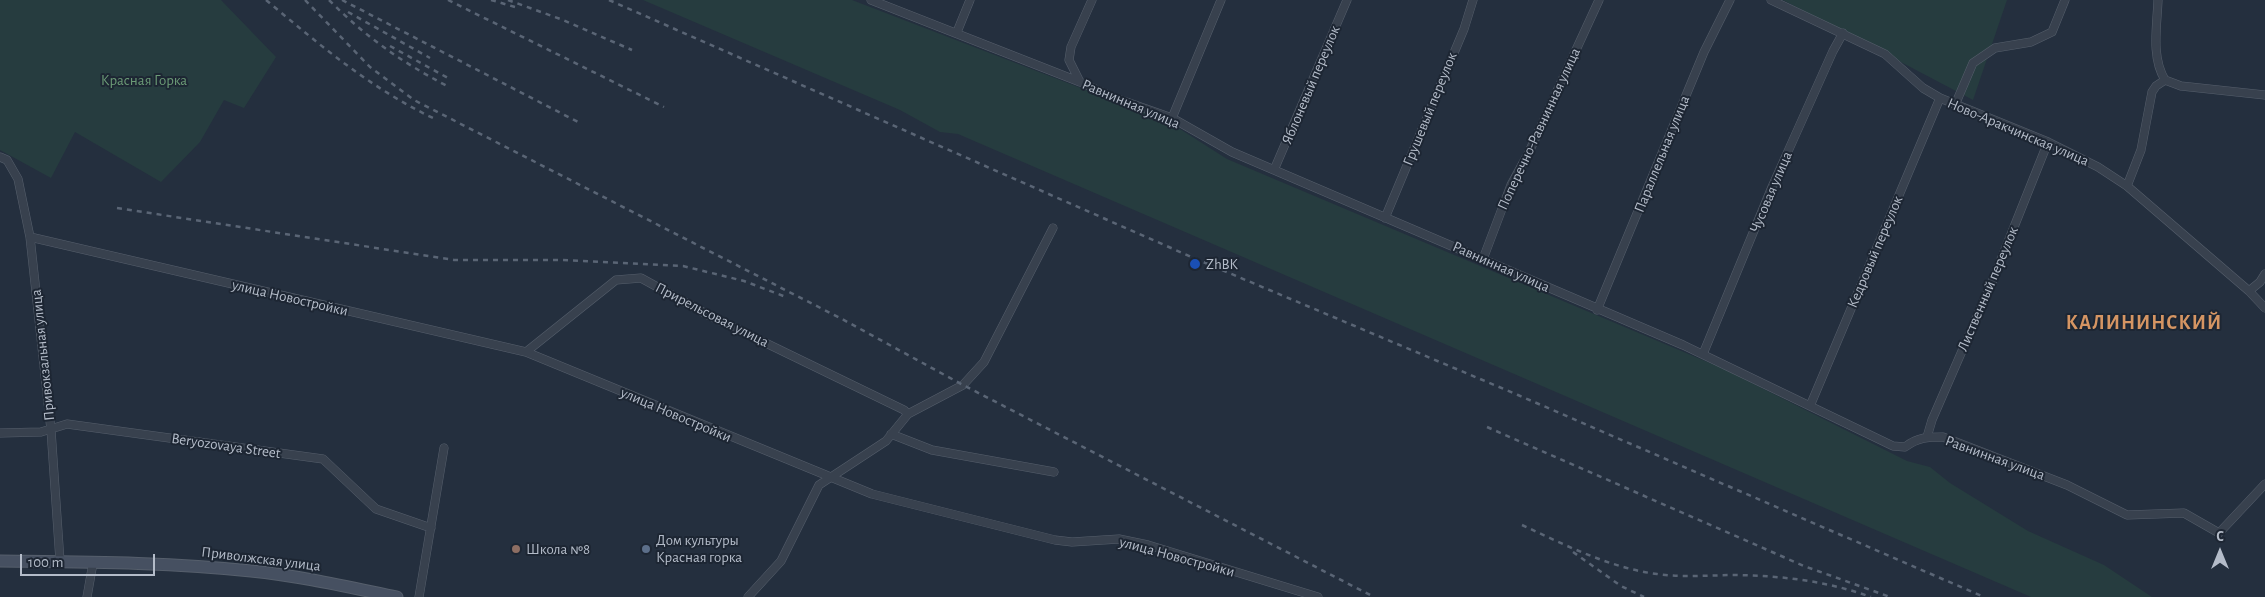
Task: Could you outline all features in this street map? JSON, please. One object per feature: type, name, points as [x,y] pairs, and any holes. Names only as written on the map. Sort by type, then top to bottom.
[{"type":"main road","name":"Приволжская улица","points":[[0,560],[171,565],[251,571],[324,581],[397,597]]},
{"type":"street","name":"Равнинная улица","points":[[871,0],[957,32],[1115,98],[1172,118],[1232,152],[1483,258],[1597,310],[1703,354],[1893,446],[1905,447],[1914,440],[1927,436],[1943,438],[2067,485],[2127,515],[2184,513],[2219,534],[2265,484]]},
{"type":"street","points":[[957,32],[970,0]]},
{"type":"street","points":[[1080,82],[1069,60],[1071,47],[1092,0]]},
{"type":"street","points":[[1172,118],[1221,0]]},
{"type":"street","name":"Яблоневый переулок","points":[[1274,170],[1347,0]]},
{"type":"street","name":"Грушевый переулок","points":[[1385,218],[1473,0]]},
{"type":"street","name":"Поперечно-Равнинная улица","points":[[1483,258],[1511,185],[1529,152],[1598,0]]},
{"type":"street","name":"Параллельная улица","points":[[1597,310],[1704,52],[1730,0]]},
{"type":"street","name":"Ново-Аракчинская улица","points":[[1771,0],[1885,54],[1923,88],[1940,98],[2048,142],[2098,167],[2127,186],[2249,291],[2265,308]]},
{"type":"street","points":[[1955,105],[1973,62],[1995,48],[2031,42],[2052,32],[2065,0]]},
{"type":"street","points":[[2158,0],[2156,58],[2159,70],[2165,80],[2181,86],[2265,94]]},
{"type":"street","name":"Чусовая улица","points":[[1703,354],[1772,187],[1833,51],[1843,33]]},
{"type":"street","points":[[2127,186],[2141,150],[2152,92],[2156,86],[2165,80]]},
{"type":"street","name":"Кедровый переулок","points":[[1810,406],[1940,98]]},
{"type":"street","name":"Лиственный переулок","points":[[1927,436],[2048,142]]},
{"type":"street","name":"Привокзальная улица","points":[[0,157],[7,160],[18,179],[30,237],[51,430],[60,561]]},
{"type":"street","points":[[748,597],[781,561],[819,485],[886,441],[908,414],[963,385],[984,362],[1053,228]]},
{"type":"street","name":"улица Новостройки","points":[[30,237],[526,352],[830,479],[872,494],[1055,540],[1072,542],[1119,539],[1148,545],[1318,597]]},
{"type":"street","points":[[2249,291],[2260,282],[2265,274]]},
{"type":"street","name":"Прирельсовая улица","points":[[526,352],[616,280],[641,278],[710,316],[904,410],[908,414]]},
{"type":"street","name":"Beryozovaya Street","points":[[0,433],[51,430],[67,424],[323,459],[376,509],[431,528]]},
{"type":"street","points":[[891,434],[932,450],[1054,472]]},
{"type":"street","points":[[419,597],[444,448]]},
{"type":"street","points":[[87,597],[93,563]]},
{"type":"green space","name":"Красная Горка","points":[[0,0],[221,0],[276,57],[244,108],[224,100],[200,142],[161,182],[75,132],[51,178],[0,150]]},
{"type":"green space","points":[[643,0],[852,0],[1169,122],[1227,159],[1724,369],[1907,461],[1930,467],[1950,483],[2028,531],[2104,565],[2152,597],[2031,597],[958,134],[940,132],[900,110]]},
{"type":"green space","points":[[1783,0],[2007,0],[1973,100]]},
{"type":"railway","points":[[266,0],[367,80],[411,107],[435,119]]},
{"type":"railway","points":[[305,0],[370,67],[414,100],[842,319],[963,385],[1374,597]]},
{"type":"railway","points":[[329,0],[357,26],[385,48],[447,86]]},
{"type":"railway","points":[[342,0],[580,123]]},
{"type":"railway","points":[[448,0],[664,107]]},
{"type":"railway","points":[[491,0],[515,7]]},
{"type":"railway","points":[[508,0],[563,20],[632,50]]},
{"type":"railway","points":[[609,0],[1196,259],[1518,395],[1984,597]]},
{"type":"railway","points":[[348,12],[430,58]]},
{"type":"railway","points":[[390,46],[448,78]]},
{"type":"railway","points":[[117,208],[454,260],[562,260],[683,266],[744,281],[786,297]]},
{"type":"railway","points":[[1487,427],[1804,566],[1890,597]]},
{"type":"railway","points":[[1522,525],[1588,555],[1639,571],[1677,576],[1737,575],[1788,578],[1821,583],[1871,597]]},
{"type":"railway","points":[[1573,552],[1621,586],[1644,597]]},
{"type":"place","name":"ZhBK","points":[[1195,264]]},
{"type":"place","name":"Школа №8","points":[[516,549]]},
{"type":"place","name":"Дом культуры Красная горка","points":[[646,549]]},
{"type":"district","name":"КАЛИНИНСКИЙ","points":[[2144,323]]}]
